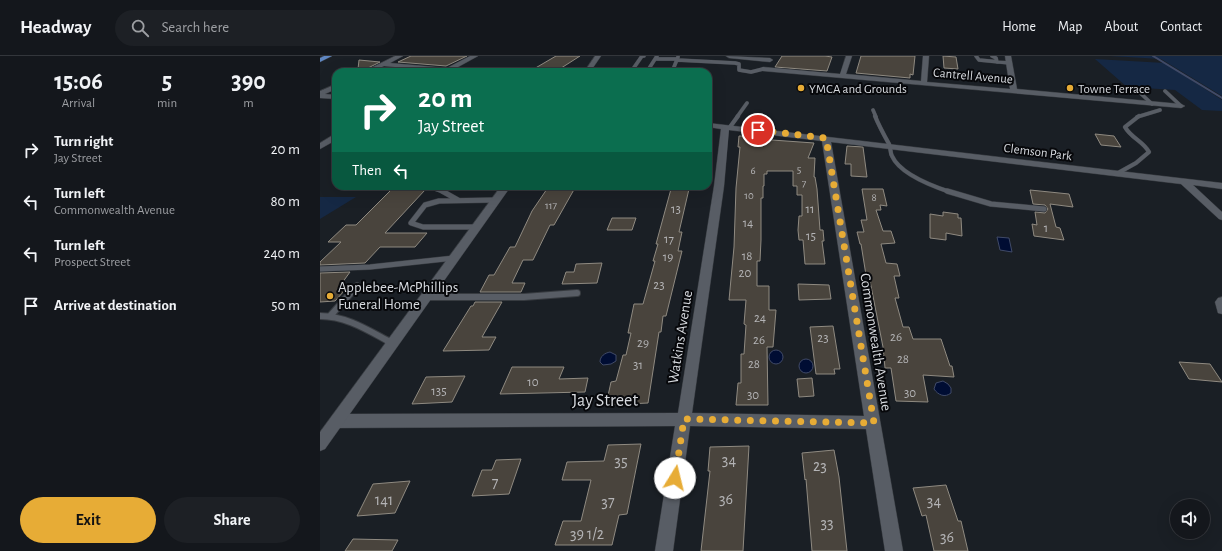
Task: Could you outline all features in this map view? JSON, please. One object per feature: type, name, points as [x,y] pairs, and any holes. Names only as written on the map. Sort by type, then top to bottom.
[{"type":"main road","points":[[320,60],[329,56]]},
{"type":"street","points":[[374,68],[399,56]]},
{"type":"street","points":[[452,68],[475,56]]},
{"type":"street","points":[[590,68],[598,56]]},
{"type":"street","points":[[729,56],[771,58]]},
{"type":"street","points":[[842,76],[849,56]]},
{"type":"street","points":[[924,83],[926,56]]},
{"type":"street","points":[[1008,56],[1014,91]]},
{"type":"street","points":[[763,69],[771,58]]},
{"type":"street","points":[[383,64],[419,68]]},
{"type":"street","name":"Cantrell Avenue","points":[[763,69],[1181,106]]},
{"type":"street","points":[[320,95],[332,88]]},
{"type":"street","points":[[320,95],[332,96]]},
{"type":"street","name":"Clemson Park","points":[[712,125],[1222,186]]},
{"type":"street","name":"Watkins Avenue","points":[[664,551],[728,127]]},
{"type":"street","name":"Commonwealth Avenue","points":[[826,138],[894,551]]},
{"type":"street","points":[[320,147],[332,140]]},
{"type":"street","points":[[1184,182],[1222,217]]},
{"type":"street","points":[[320,444],[503,190]]},
{"type":"street","points":[[1222,301],[1222,310]]},
{"type":"street","name":"Jay Street","points":[[337,421],[684,419],[874,423]]},
{"type":"lane","points":[[634,68],[642,56],[644,56]]},
{"type":"lane","points":[[976,56],[979,60],[1010,63]]},
{"type":"lane","points":[[992,56],[996,58],[997,62]]},
{"type":"lane","points":[[650,68],[657,58],[678,58],[735,63],[739,64],[739,70],[746,72],[754,72],[763,69]]},
{"type":"lane","points":[[674,68],[678,58]]},
{"type":"lane","points":[[1136,89],[1152,104]]},
{"type":"lane","points":[[1164,92],[1181,106]]},
{"type":"lane","points":[[728,127],[747,103]]},
{"type":"lane","points":[[873,110],[881,132],[890,146],[888,152],[891,158],[909,174],[940,189],[974,200],[993,204],[1044,209]]},
{"type":"lane","points":[[1118,173],[1136,163],[1149,152],[1144,144],[1133,137],[1125,127],[1129,121],[1136,116],[1160,110]]},
{"type":"lane","points":[[441,190],[458,200]]},
{"type":"lane","points":[[476,227],[423,227],[412,223],[425,205],[439,201],[495,200]]},
{"type":"lane","points":[[320,269],[378,268],[454,258]]},
{"type":"lane","points":[[331,315],[357,286]]},
{"type":"lane","points":[[425,297],[524,297],[577,293]]},
{"type":"lane","points":[[320,316],[331,315],[353,322],[392,343]]},
{"type":"shaded area","points":[[1110,56],[1222,56],[1222,96],[1161,59]]},
{"type":"shaded area","points":[[1095,59],[1165,63],[1222,100],[1222,111],[1202,110],[1175,90],[1127,87]]},
{"type":"shaded area","points":[[320,197],[356,197],[320,219]]},
{"type":"shaded area","points":[[997,237],[1009,238],[1012,252],[1000,250]]},
{"type":"shaded area","points":[[773,350],[779,350],[783,354],[783,360],[779,364],[773,364],[769,360],[769,354]]},
{"type":"shaded area","points":[[610,352],[616,355],[616,361],[611,364],[603,365],[600,362],[602,356]]},
{"type":"shaded area","points":[[803,359],[809,359],[813,363],[813,369],[809,373],[803,373],[799,369],[799,363]]},
{"type":"shaded area","points":[[943,381],[951,388],[951,393],[949,395],[944,396],[934,389],[936,383]]},
{"type":"building","points":[[411,56],[467,56],[446,66],[398,62]]},
{"type":"building","points":[[556,56],[580,56],[561,68],[535,68]]},
{"type":"building","points":[[782,56],[832,57],[827,71],[775,67]]},
{"type":"building","points":[[861,56],[915,56],[913,75],[910,74],[910,78],[856,73]]},
{"type":"building","points":[[943,56],[956,57],[958,69],[944,68]]},
{"type":"building","points":[[359,60],[380,62],[368,68],[358,68]]},
{"type":"building","points":[[1095,134],[1114,136],[1121,147],[1101,145]]},
{"type":"building","points":[[739,136],[750,136],[750,140],[814,143],[808,158],[815,158],[814,177],[817,189],[820,230],[823,230],[824,241],[822,241],[825,264],[805,264],[803,240],[799,240],[798,230],[799,216],[802,216],[802,195],[797,195],[797,186],[793,186],[793,171],[767,171],[767,174],[764,174],[763,198],[761,198],[760,261],[757,261],[757,286],[769,286],[769,310],[776,310],[773,347],[767,347],[768,405],[736,405],[738,383],[741,383],[741,354],[744,354],[746,325],[744,324],[746,300],[729,300],[734,247],[736,188],[740,147],[738,147]]},
{"type":"building","points":[[847,146],[863,147],[867,177],[851,176],[851,164],[845,164]]},
{"type":"building","points":[[862,189],[883,189],[887,206],[880,205],[881,210],[876,210],[883,231],[891,231],[895,243],[881,244],[886,263],[897,264],[900,276],[894,276],[899,298],[895,298],[903,327],[909,327],[913,339],[941,339],[950,366],[952,366],[954,377],[923,375],[928,402],[896,401],[891,368],[885,368],[883,347],[869,276],[866,275],[861,244],[857,232],[864,232],[861,220],[867,220]]},
{"type":"building","points":[[391,190],[425,190],[385,233],[427,233],[415,247],[380,247],[365,263],[320,265],[320,262],[341,242],[328,242],[346,225],[356,225]]},
{"type":"building","points":[[546,190],[574,190],[554,225],[550,225],[533,260],[523,260],[512,283],[525,283],[521,292],[480,292],[489,275],[494,275],[510,247],[515,247],[532,211]]},
{"type":"building","points":[[671,190],[689,190],[679,232],[682,232],[678,251],[682,251],[666,316],[663,316],[661,332],[659,332],[648,403],[606,405],[611,382],[616,381],[623,355],[626,355],[631,333],[628,333],[634,304],[643,304],[655,261],[653,261],[658,244],[656,244]]},
{"type":"building","points":[[1030,190],[1069,194],[1073,207],[1050,204],[1056,227],[1060,228],[1064,240],[1034,236],[1032,224],[1037,225],[1035,212],[1045,213],[1048,209],[1045,205],[1033,204]]},
{"type":"building","points":[[943,212],[958,214],[958,218],[961,218],[962,236],[946,233],[946,240],[930,238],[930,214],[943,216]]},
{"type":"building","points":[[612,218],[636,218],[632,230],[607,230]]},
{"type":"building","points":[[602,263],[597,283],[562,284],[566,272],[574,272],[576,264]]},
{"type":"building","name":"Applebee-McPhillips Funeral Home","points":[[350,272],[337,290],[345,290],[335,301],[320,302],[320,273]]},
{"type":"building","points":[[798,284],[829,285],[831,299],[799,300]]},
{"type":"building","points":[[475,302],[502,302],[482,337],[496,337],[489,350],[443,351],[471,306],[473,306]]},
{"type":"building","points":[[833,326],[840,369],[834,369],[835,374],[816,374],[810,327]]},
{"type":"building","points":[[1179,362],[1210,364],[1222,382],[1189,379]]},
{"type":"building","points":[[512,367],[564,367],[559,379],[588,378],[585,392],[500,394]]},
{"type":"building","points":[[465,376],[452,402],[412,404],[426,377]]},
{"type":"building","points":[[812,378],[814,396],[799,397],[797,379]]},
{"type":"building","points":[[641,444],[627,514],[619,515],[612,545],[555,545],[563,521],[581,521],[591,480],[562,480],[567,462],[604,461],[608,445]]},
{"type":"building","points":[[749,446],[743,551],[701,551],[710,471],[708,471],[710,447]]},
{"type":"building","points":[[834,450],[839,477],[847,551],[812,551],[806,479],[805,480],[802,453]]},
{"type":"building","points":[[521,459],[509,494],[472,496],[482,470],[492,470],[496,460]]},
{"type":"building","points":[[410,481],[395,513],[357,516],[373,484]]},
{"type":"building","points":[[946,485],[958,521],[961,521],[968,551],[934,551],[926,515],[922,516],[913,488]]},
{"type":"building","points":[[353,539],[398,540],[392,551],[345,551]]},
{"type":"waterway","points":[[1153,56],[1222,98]]},
{"type":"place","name":"YMCA and Grounds","points":[[801,88]]},
{"type":"place","name":"Towne Terrace","points":[[1070,88]]},
{"type":"place","name":"Applebee-McPhillips Funeral Home","points":[[330,296]]},
{"type":"route","points":[[675,478],[684,419],[874,423],[826,138],[758,130]]}]
